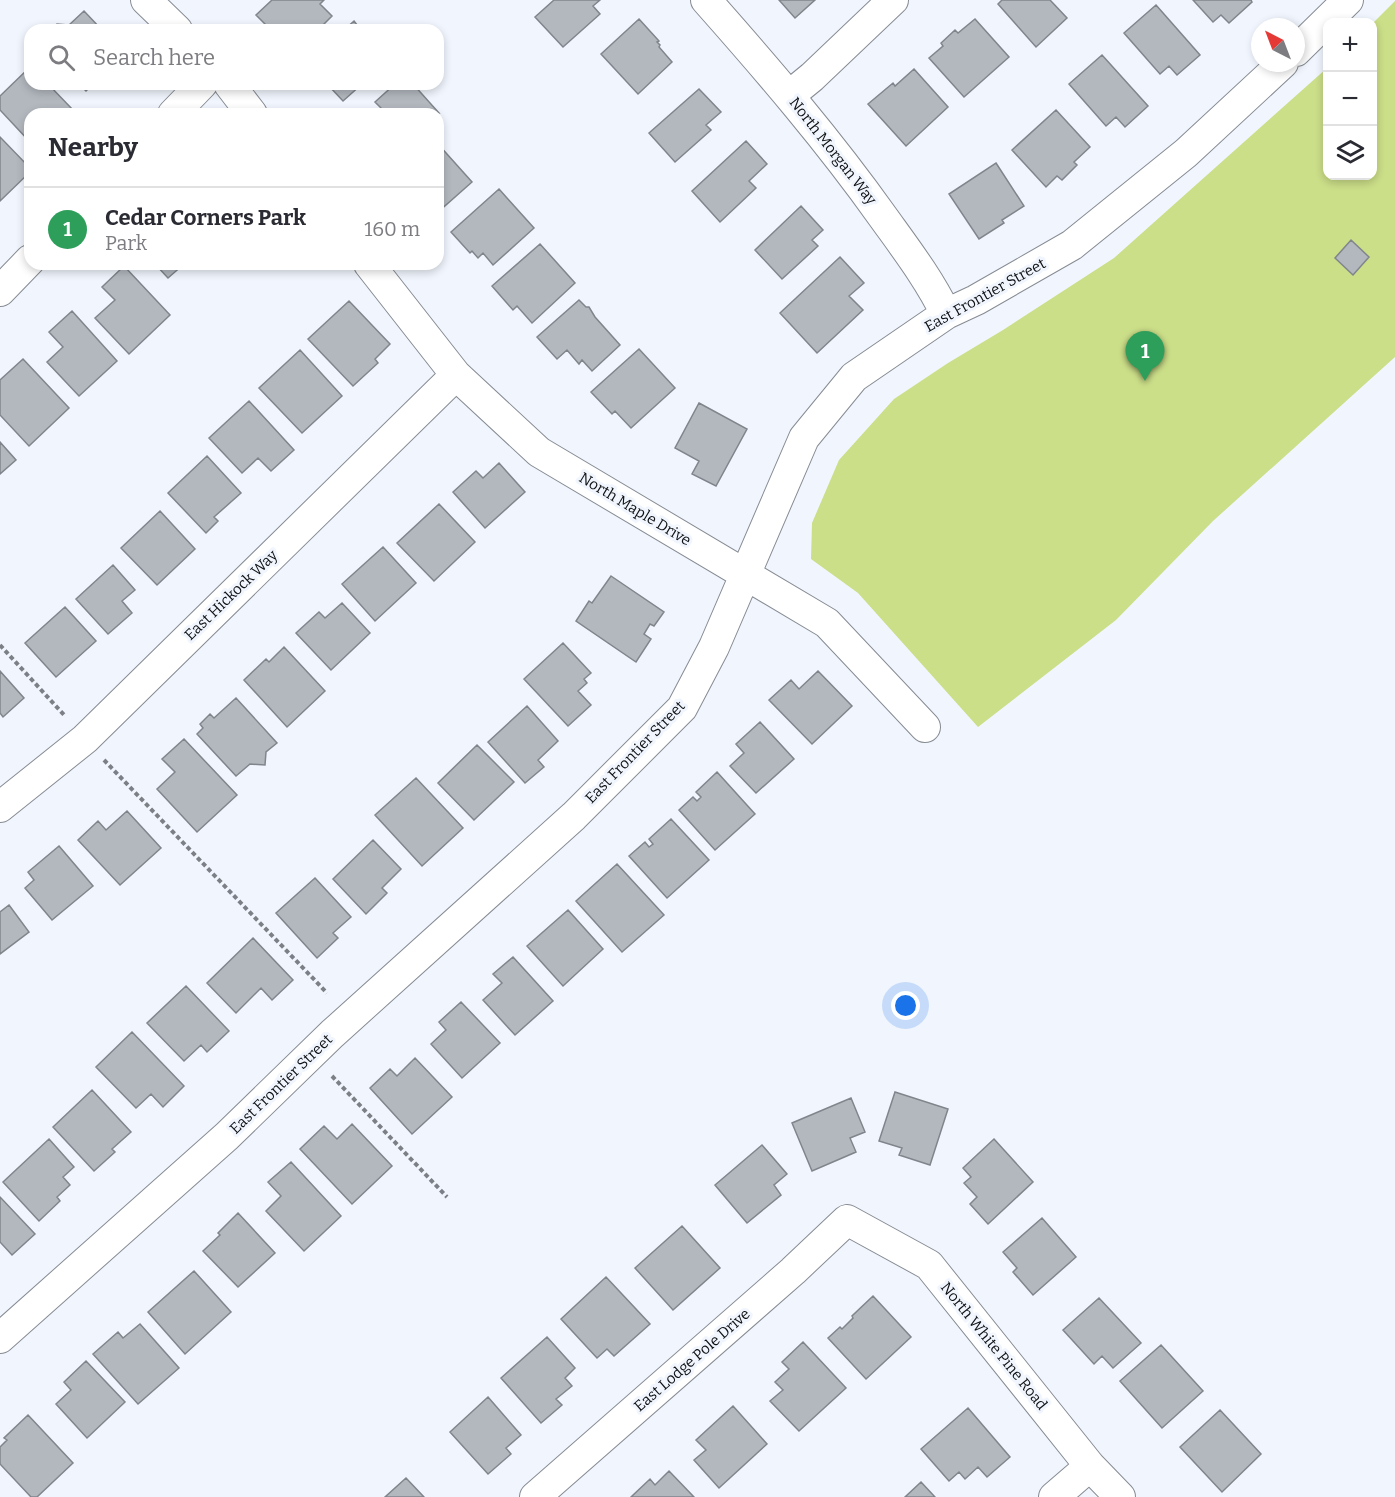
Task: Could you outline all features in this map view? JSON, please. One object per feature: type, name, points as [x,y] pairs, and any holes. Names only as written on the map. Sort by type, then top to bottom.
[{"type":"street","points":[[147,0],[171,24]]},
{"type":"street","name":"North Morgan Way","points":[[706,0],[790,95],[872,201],[932,285],[946,314]]},
{"type":"street","points":[[790,95],[893,0]]},
{"type":"street","points":[[1305,42],[1348,0]]},
{"type":"street","name":"East Frontier Street","points":[[0,1338],[227,1136],[332,1034],[574,816],[681,708],[714,647],[804,438],[854,377],[946,314],[1072,245],[1186,153],[1273,72]]},
{"type":"street","points":[[179,108],[196,90]]},
{"type":"street","points":[[234,90],[247,108]]},
{"type":"street","points":[[0,291],[24,266]]},
{"type":"street","name":"North Maple Drive","points":[[374,270],[456,375],[539,452],[826,623],[925,727]]},
{"type":"street","name":"East Hickock Way","points":[[0,807],[85,738],[456,375]]},
{"type":"street","name":"North White Pine Road","points":[[847,1220],[929,1265],[1089,1466],[1120,1497]]},
{"type":"street","name":"East Lodge Pole Drive","points":[[535,1497],[794,1271],[847,1220]]},
{"type":"street","points":[[1054,1497],[1089,1466]]},
{"type":"path","points":[[0,645],[65,716]]},
{"type":"path","points":[[104,760],[327,993]]},
{"type":"path","points":[[332,1076],[447,1197]]},
{"type":"green space","points":[[1395,1],[1395,357],[1213,521],[1116,620],[978,727],[858,593],[811,559],[812,523],[839,460],[894,399],[1114,258],[1323,72],[1323,180],[1377,180],[1377,19]]},
{"type":"building","points":[[272,0],[324,0],[320,4],[332,16],[324,24],[265,24],[256,15]]},
{"type":"building","points":[[554,0],[600,0],[593,6],[600,14],[563,47],[535,17]]},
{"type":"building","points":[[779,0],[815,0],[795,18]]},
{"type":"building","points":[[1002,0],[1050,0],[1067,18],[1036,47],[998,4]]},
{"type":"building","points":[[1193,0],[1251,0],[1252,2],[1229,23],[1221,15],[1213,22]]},
{"type":"building","points":[[1156,5],[1200,55],[1177,75],[1169,66],[1160,74],[1124,33]]},
{"type":"building","points":[[84,11],[96,24],[70,24]]},
{"type":"building","points":[[639,19],[659,41],[657,42],[659,47],[672,62],[638,94],[601,54]]},
{"type":"building","points":[[975,19],[1009,57],[964,97],[929,58],[943,46],[941,43],[955,30],[958,33]]},
{"type":"building","points":[[1102,55],[1148,106],[1125,127],[1116,117],[1106,126],[1069,84]]},
{"type":"building","points":[[914,69],[948,107],[906,146],[868,104],[893,83],[895,86]]},
{"type":"building","points":[[24,73],[24,90],[54,90],[71,108],[24,108],[24,136],[0,110],[0,96]]},
{"type":"building","points":[[699,89],[721,112],[706,125],[711,130],[675,162],[649,133]]},
{"type":"building","points":[[333,90],[355,90],[343,101]]},
{"type":"building","points":[[388,90],[418,90],[435,108],[381,108],[375,102]]},
{"type":"building","points":[[1056,110],[1090,147],[1074,162],[1077,165],[1062,180],[1057,176],[1046,187],[1012,150]]},
{"type":"building","points":[[0,137],[24,162],[24,178],[0,201]]},
{"type":"building","points":[[746,141],[767,164],[749,181],[756,188],[720,222],[692,191]]},
{"type":"building","points":[[444,151],[472,182],[444,207]]},
{"type":"building","points":[[996,163],[1024,206],[1002,220],[1004,223],[979,239],[949,194]]},
{"type":"building","points":[[499,189],[534,228],[493,265],[483,253],[478,258],[472,251],[470,253],[451,232]]},
{"type":"building","points":[[801,206],[823,230],[812,240],[818,246],[782,279],[755,250]]},
{"type":"building","points":[[1351,240],[1369,257],[1353,275],[1335,258]]},
{"type":"building","points":[[540,244],[575,283],[532,323],[517,306],[513,310],[492,286]]},
{"type":"building","points":[[840,257],[864,283],[849,296],[863,310],[817,353],[780,313]]},
{"type":"building","points":[[120,270],[128,270],[170,315],[129,354],[95,318],[115,300],[102,287]]},
{"type":"building","points":[[161,270],[177,270],[168,278]]},
{"type":"building","points":[[579,300],[589,307],[620,345],[592,371],[582,360],[579,364],[567,350],[557,359],[537,337]]},
{"type":"building","points":[[349,301],[390,344],[375,359],[378,363],[353,386],[308,339]]},
{"type":"building","points":[[72,311],[117,361],[79,396],[47,362],[63,347],[49,332]]},
{"type":"building","points":[[639,349],[675,388],[631,428],[615,411],[612,414],[591,392]]},
{"type":"building","points":[[300,350],[342,396],[302,433],[259,388]]},
{"type":"building","points":[[23,359],[69,408],[29,446],[0,415],[0,380]]},
{"type":"building","points":[[249,401],[294,450],[271,471],[258,458],[242,473],[209,438]]},
{"type":"building","points":[[699,403],[747,429],[716,486],[692,474],[699,461],[675,448]]},
{"type":"building","points":[[0,442],[16,460],[0,474]]},
{"type":"building","points":[[207,456],[241,493],[214,517],[218,521],[206,533],[168,493]]},
{"type":"building","points":[[499,463],[525,492],[485,528],[453,492],[476,471],[483,478]]},
{"type":"building","points":[[439,504],[475,542],[434,581],[397,543]]},
{"type":"building","points":[[160,511],[195,549],[157,585],[121,548]]},
{"type":"building","points":[[383,547],[416,583],[375,621],[342,584]]},
{"type":"building","points":[[113,565],[135,590],[122,601],[132,613],[108,634],[76,599]]},
{"type":"building","points":[[611,576],[664,612],[654,626],[650,624],[644,634],[651,639],[636,662],[576,621],[589,601],[592,603]]},
{"type":"building","points":[[342,603],[370,633],[331,670],[296,633],[319,612],[325,618]]},
{"type":"building","points":[[65,607],[96,641],[56,677],[25,643]]},
{"type":"building","points":[[563,643],[591,673],[584,679],[587,683],[578,691],[591,705],[568,726],[524,679]]},
{"type":"building","points":[[284,647],[325,691],[287,727],[244,680],[266,659],[269,662]]},
{"type":"building","points":[[0,671],[24,698],[3,717],[0,713]]},
{"type":"building","points":[[818,671],[852,706],[812,744],[769,700],[791,680],[799,689]]},
{"type":"building","points":[[236,698],[277,743],[266,752],[265,765],[250,764],[236,776],[197,734],[203,728],[200,724],[210,714],[214,718]]},
{"type":"building","points":[[527,706],[558,741],[538,760],[544,767],[525,783],[488,742]]},
{"type":"building","points":[[760,722],[794,759],[756,793],[730,766],[744,753],[736,744]]},
{"type":"building","points":[[184,739],[237,795],[197,832],[157,789],[175,772],[162,759]]},
{"type":"building","points":[[477,745],[514,782],[474,820],[438,783]]},
{"type":"building","points":[[717,772],[755,814],[715,850],[679,810],[693,797],[697,801],[701,797],[696,792]]},
{"type":"building","points":[[416,778],[463,828],[422,866],[375,815]]},
{"type":"building","points":[[127,811],[161,848],[120,885],[78,840],[98,821],[106,830]]},
{"type":"building","points":[[671,819],[709,860],[667,898],[629,856],[645,842],[649,847],[653,844],[649,839]]},
{"type":"building","points":[[373,840],[401,869],[382,888],[387,893],[366,914],[333,879]]},
{"type":"building","points":[[59,846],[93,886],[52,920],[25,888],[34,880],[28,872]]},
{"type":"building","points":[[617,864],[664,915],[622,952],[576,901]]},
{"type":"building","points":[[315,878],[351,917],[333,933],[338,938],[317,958],[276,913]]},
{"type":"building","points":[[9,905],[29,932],[0,954],[0,912]]},
{"type":"building","points":[[568,910],[603,949],[563,986],[527,946]]},
{"type":"building","points":[[253,938],[293,980],[272,1000],[261,988],[236,1013],[207,983]]},
{"type":"building","points":[[513,957],[553,1001],[515,1035],[483,1000],[502,983],[493,974]]},
{"type":"building","points":[[186,986],[229,1031],[207,1052],[201,1045],[184,1061],[147,1023]]},
{"type":"building","points":[[461,1002],[500,1043],[462,1078],[431,1044],[446,1030],[439,1022]]},
{"type":"building","points":[[132,1032],[184,1086],[163,1107],[151,1094],[136,1108],[96,1067]]},
{"type":"building","points":[[415,1058],[452,1097],[412,1134],[370,1088],[390,1069],[397,1076]]},
{"type":"building","points":[[92,1090],[131,1132],[112,1149],[115,1152],[94,1171],[53,1127]]},
{"type":"building","points":[[895,1092],[948,1109],[930,1165],[899,1155],[902,1148],[879,1141]]},
{"type":"building","points":[[851,1098],[865,1132],[850,1138],[856,1152],[812,1171],[792,1123]]},
{"type":"building","points":[[352,1124],[392,1166],[352,1204],[300,1149],[324,1126],[337,1139]]},
{"type":"building","points":[[49,1139],[74,1167],[63,1177],[70,1185],[57,1197],[60,1201],[39,1221],[3,1182]]},
{"type":"building","points":[[994,1139],[1033,1182],[988,1224],[970,1204],[977,1197],[964,1183],[971,1177],[963,1168]]},
{"type":"building","points":[[762,1145],[787,1174],[774,1185],[781,1195],[747,1223],[715,1185]]},
{"type":"building","points":[[291,1162],[341,1216],[304,1251],[266,1211],[281,1196],[268,1182]]},
{"type":"building","points":[[0,1197],[35,1234],[12,1255],[0,1242]]},
{"type":"building","points":[[238,1213],[275,1253],[238,1287],[203,1251]]},
{"type":"building","points":[[1042,1218],[1076,1257],[1033,1295],[1013,1272],[1017,1268],[1003,1252]]},
{"type":"building","points":[[682,1226],[720,1268],[673,1310],[635,1268]]},
{"type":"building","points":[[194,1271],[231,1312],[185,1354],[148,1312]]},
{"type":"building","points":[[606,1277],[650,1324],[614,1356],[607,1349],[597,1358],[561,1319]]},
{"type":"building","points":[[873,1296],[911,1337],[866,1379],[828,1338],[840,1327],[842,1329]]},
{"type":"building","points":[[1099,1298],[1141,1343],[1113,1368],[1102,1356],[1094,1364],[1063,1330]]},
{"type":"building","points":[[140,1324],[179,1368],[138,1404],[93,1354],[118,1332],[123,1338]]},
{"type":"building","points":[[547,1337],[575,1368],[565,1378],[572,1386],[556,1399],[562,1405],[541,1423],[501,1378]]},
{"type":"building","points":[[803,1342],[846,1388],[799,1431],[770,1401],[783,1390],[775,1382],[789,1369],[782,1362]]},
{"type":"building","points":[[1161,1345],[1203,1391],[1162,1428],[1120,1381]]},
{"type":"building","points":[[86,1361],[125,1402],[87,1438],[56,1404],[71,1390],[64,1382]]},
{"type":"building","points":[[488,1397],[521,1435],[506,1448],[511,1454],[488,1474],[450,1432]]},
{"type":"building","points":[[733,1406],[767,1444],[719,1488],[694,1460],[706,1450],[696,1440]]},
{"type":"building","points":[[968,1408],[1010,1457],[987,1477],[978,1467],[965,1479],[959,1472],[949,1481],[921,1449]]},
{"type":"building","points":[[1220,1410],[1261,1454],[1222,1492],[1180,1447]]},
{"type":"building","points":[[28,1415],[73,1463],[37,1497],[31,1497],[0,1464],[0,1447],[7,1440],[4,1438]]},
{"type":"building","points":[[669,1471],[694,1497],[631,1497],[650,1479],[655,1485]]},
{"type":"building","points":[[406,1478],[424,1497],[385,1497]]},
{"type":"building","points":[[921,1482],[935,1497],[905,1497]]},
{"type":"place","name":"Cedar Corners Park","points":[[1145,381]]}]
